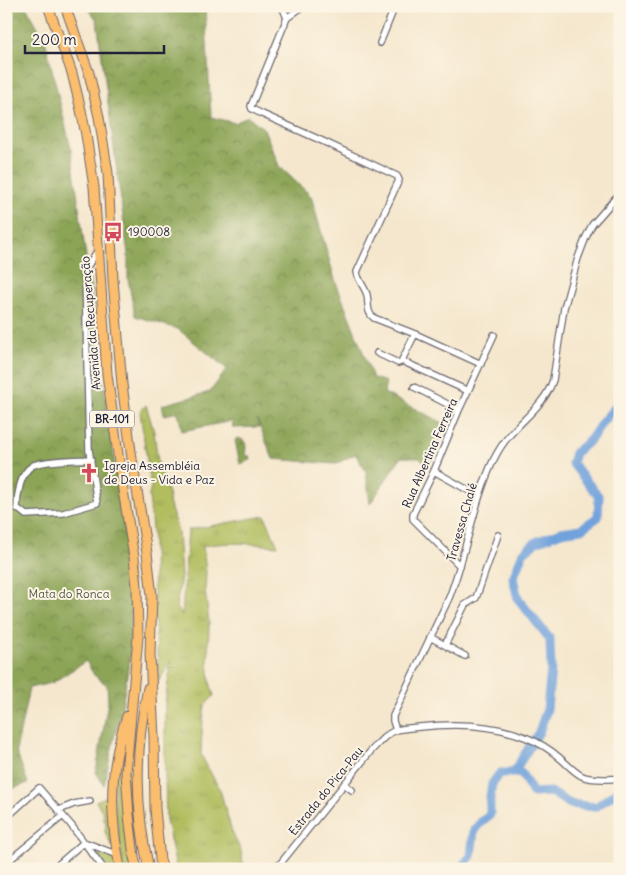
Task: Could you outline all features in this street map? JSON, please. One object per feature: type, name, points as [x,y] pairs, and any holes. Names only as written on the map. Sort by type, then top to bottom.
[{"type":"highway","name":"Avenida da Recuperação","points":[[48,6],[72,73],[85,126],[94,187],[106,374],[137,586],[138,637],[132,702]]},
{"type":"highway","name":"BR-101","points":[[65,6],[89,74],[99,117],[109,193],[114,289],[122,384],[152,596],[150,678],[140,732],[139,775],[141,832],[149,869]]},
{"type":"highway","points":[[150,678],[154,738],[155,809],[160,860],[163,869]]},
{"type":"highway","name":"BR-101","points":[[132,702],[126,772],[129,816],[137,869]]},
{"type":"highway","points":[[120,869],[112,810],[114,767],[120,739],[132,702]]},
{"type":"street","points":[[282,6],[287,18]]},
{"type":"street","points":[[303,6],[287,18],[252,102],[252,109],[318,138],[399,178],[357,272],[367,294],[368,310],[374,318],[380,321],[481,364]]},
{"type":"street","points":[[380,43],[395,6]]},
{"type":"street","name":"Travessa Chalé","points":[[396,730],[393,721],[395,711],[449,598],[460,566],[479,494],[491,465],[508,437],[540,404],[550,388],[553,380],[566,300],[586,237],[592,224],[620,193]]},
{"type":"street","points":[[90,459],[41,463],[31,466],[24,475],[17,497],[17,508],[26,515],[63,514],[96,503],[89,444],[85,270],[98,250]]},
{"type":"street","points":[[402,362],[414,334]]},
{"type":"street","name":"Rua Albertina Ferreira","points":[[460,566],[412,516],[434,471],[459,410],[494,334]]},
{"type":"street","points":[[378,353],[468,392]]},
{"type":"street","points":[[414,387],[459,410]]},
{"type":"street","points":[[434,471],[460,486],[479,494]]},
{"type":"street","points":[[445,645],[465,605],[476,598],[498,535]]},
{"type":"street","points":[[430,637],[465,656]]},
{"type":"street","points":[[396,730],[435,725],[471,725],[507,732],[526,737],[553,752],[581,775],[594,778],[620,779]]},
{"type":"street","name":"Estrada do Pica-Pau","points":[[276,869],[380,741],[396,730]]},
{"type":"street","points":[[344,784],[352,790]]},
{"type":"street","points":[[6,818],[39,788],[59,810],[104,869]]},
{"type":"street","points":[[59,810],[74,804],[90,801]]},
{"type":"street","points":[[6,862],[63,816]]},
{"type":"street","points":[[84,842],[118,855]]},
{"type":"street","points":[[53,869],[84,842]]},
{"type":"green space","name":"Mata do Ronca","points":[[6,6],[26,6],[45,40],[71,149],[133,594],[131,650],[121,713],[104,785],[96,772],[108,702],[107,685],[94,675],[86,661],[52,683],[29,688],[16,751],[28,783],[6,791]]},
{"type":"green space","points":[[86,6],[205,6],[211,117],[235,123],[248,116],[264,129],[279,166],[311,196],[335,280],[373,378],[386,382],[384,393],[445,424],[431,467],[419,458],[401,457],[370,504],[366,471],[355,454],[336,464],[273,459],[257,419],[259,427],[233,428],[232,421],[182,431],[178,412],[164,415],[162,405],[210,392],[227,369],[178,329],[135,316],[128,279],[128,254],[97,20]]},
{"type":"green space","points":[[146,405],[154,432],[158,463],[178,532],[181,576],[176,608],[182,615],[188,530],[265,516],[278,546],[231,543],[203,546],[209,623],[208,661],[210,682],[214,696],[205,705],[201,755],[220,790],[232,832],[241,851],[244,869],[176,869],[166,820],[165,704],[171,661],[159,681],[154,609],[153,541],[149,495],[151,488],[140,412]]},
{"type":"green space","points":[[238,438],[246,445],[245,453],[247,456],[250,456],[251,460],[240,464],[235,440]]},
{"type":"green space","points":[[126,725],[133,869],[123,869],[114,799],[115,766]]},
{"type":"green space","points":[[108,796],[112,847],[105,832],[104,814],[96,801]]},
{"type":"green space","points":[[97,850],[116,856],[119,869],[109,869],[96,852]]},
{"type":"waterway","points":[[513,773],[539,732],[547,709],[551,669],[550,639],[518,599],[513,578],[523,553],[536,542],[561,532],[581,529],[598,517],[599,497],[572,463],[575,453],[591,439],[603,421],[620,402]]},
{"type":"waterway","points":[[459,869],[471,856],[474,830],[490,815],[492,784],[500,773],[521,773],[533,793],[551,792],[570,804],[596,807],[620,789]]},
{"type":"place","name":"190008","points":[[113,232]]},
{"type":"place","name":"Igreja Assembléia de Deus - Vida e Paz","points":[[89,473]]}]
